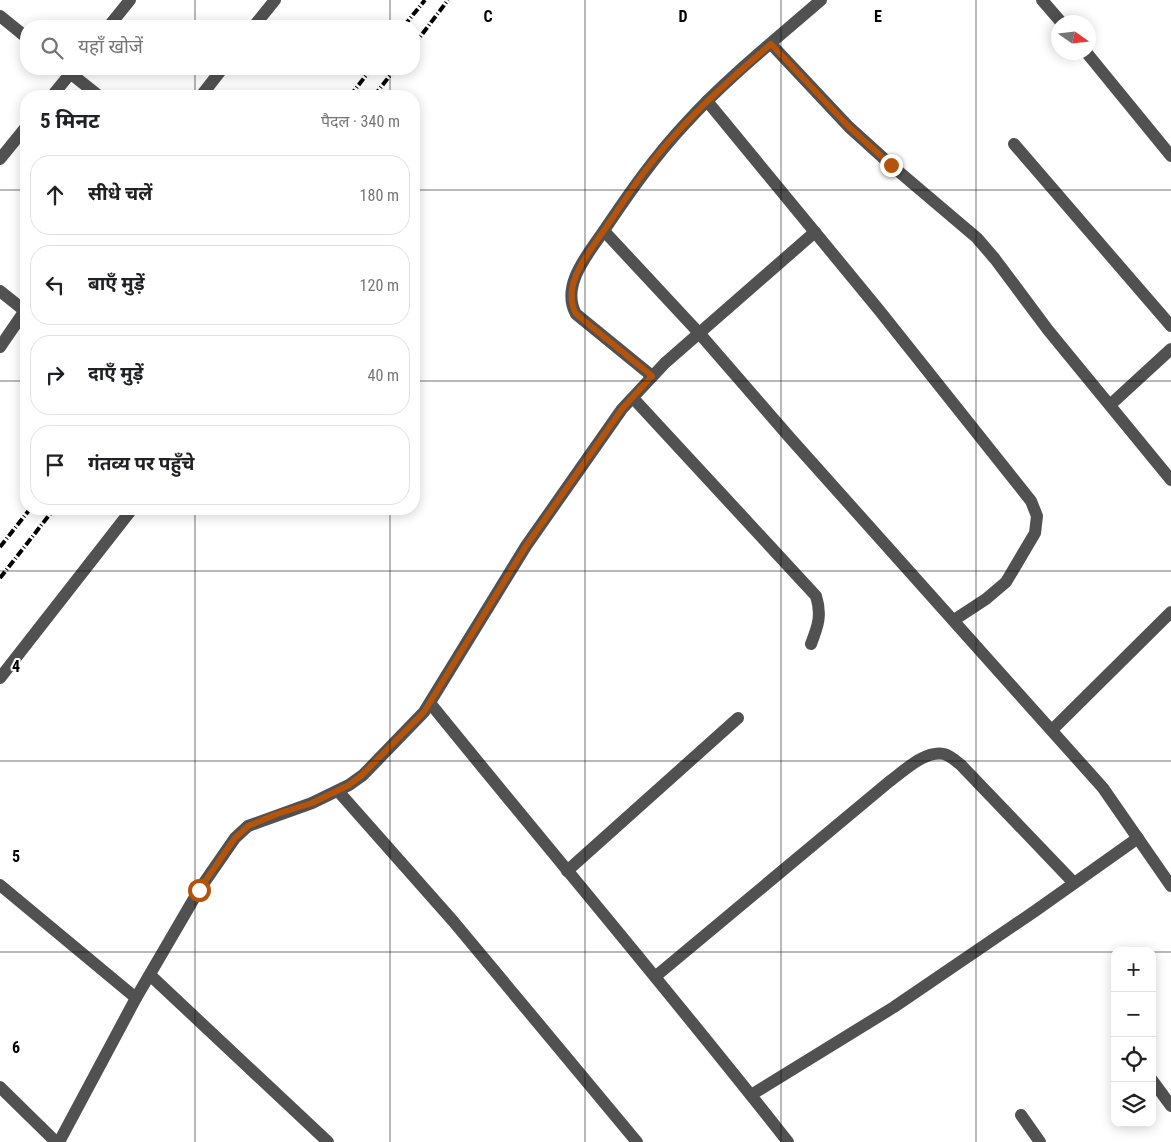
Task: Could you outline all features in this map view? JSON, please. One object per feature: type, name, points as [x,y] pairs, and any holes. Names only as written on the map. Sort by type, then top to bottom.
[{"type":"street","points":[[114,20],[130,0]]},
{"type":"street","points":[[259,20],[274,0]]},
{"type":"street","points":[[652,376],[576,314],[571,305],[572,288],[582,264],[642,174],[686,123],[734,76],[821,0]]},
{"type":"street","points":[[1042,0],[1055,15]]},
{"type":"street","points":[[0,16],[20,32]]},
{"type":"street","points":[[771,44],[849,127],[977,238],[1048,330],[1171,480]]},
{"type":"street","points":[[1093,60],[1171,156]]},
{"type":"street","points":[[56,90],[67,75]]},
{"type":"street","points":[[76,75],[92,90]]},
{"type":"street","points":[[206,90],[217,75]]},
{"type":"street","points":[[708,102],[1031,501],[1037,516],[1035,533],[1006,582],[986,599],[954,620]]},
{"type":"street","points":[[0,159],[20,134]]},
{"type":"street","points":[[1014,144],[1171,326]]},
{"type":"street","points":[[604,231],[699,333],[791,439],[1103,788],[1171,886]]},
{"type":"street","points":[[0,1087],[58,1142],[136,998],[199,890],[235,838],[248,826],[338,791],[362,775],[424,712],[526,546],[612,424],[633,398],[665,362],[815,232]]},
{"type":"street","points":[[0,291],[20,306]]},
{"type":"street","points":[[0,347],[20,319]]},
{"type":"street","points":[[1110,406],[1171,349]]},
{"type":"street","points":[[633,398],[816,596],[820,610],[817,630],[811,644]]},
{"type":"street","points":[[0,678],[127,515]]},
{"type":"street","points":[[1052,730],[1171,612]]},
{"type":"street","points":[[430,703],[567,871],[656,976],[788,1142]]},
{"type":"street","points":[[567,871],[738,718]]},
{"type":"street","points":[[656,976],[890,781],[917,762],[933,754],[944,754],[952,757],[961,765],[1074,883]]},
{"type":"street","points":[[338,791],[453,922],[637,1142]]},
{"type":"street","points":[[751,1095],[894,1006],[1138,838]]},
{"type":"street","points":[[0,885],[136,998]]},
{"type":"street","points":[[150,975],[328,1142]]},
{"type":"street","points":[[1153,1082],[1171,1106]]},
{"type":"street","points":[[1021,1115],[1040,1142]]},
{"type":"railway","points":[[409,20],[425,0]]},
{"type":"railway","points":[[420,37],[448,0]]},
{"type":"railway","points":[[355,90],[366,75]]},
{"type":"railway","points":[[379,90],[390,75]]},
{"type":"railway","points":[[0,547],[25,515]]},
{"type":"railway","points":[[0,578],[49,515]]},
{"type":"route","points":[[199,890],[235,838],[248,826],[312,803],[349,785],[362,775],[424,712],[526,546],[622,409],[652,376],[576,314],[571,305],[572,288],[582,264],[642,174],[686,123],[734,76],[771,44],[849,127],[891,165]]}]
